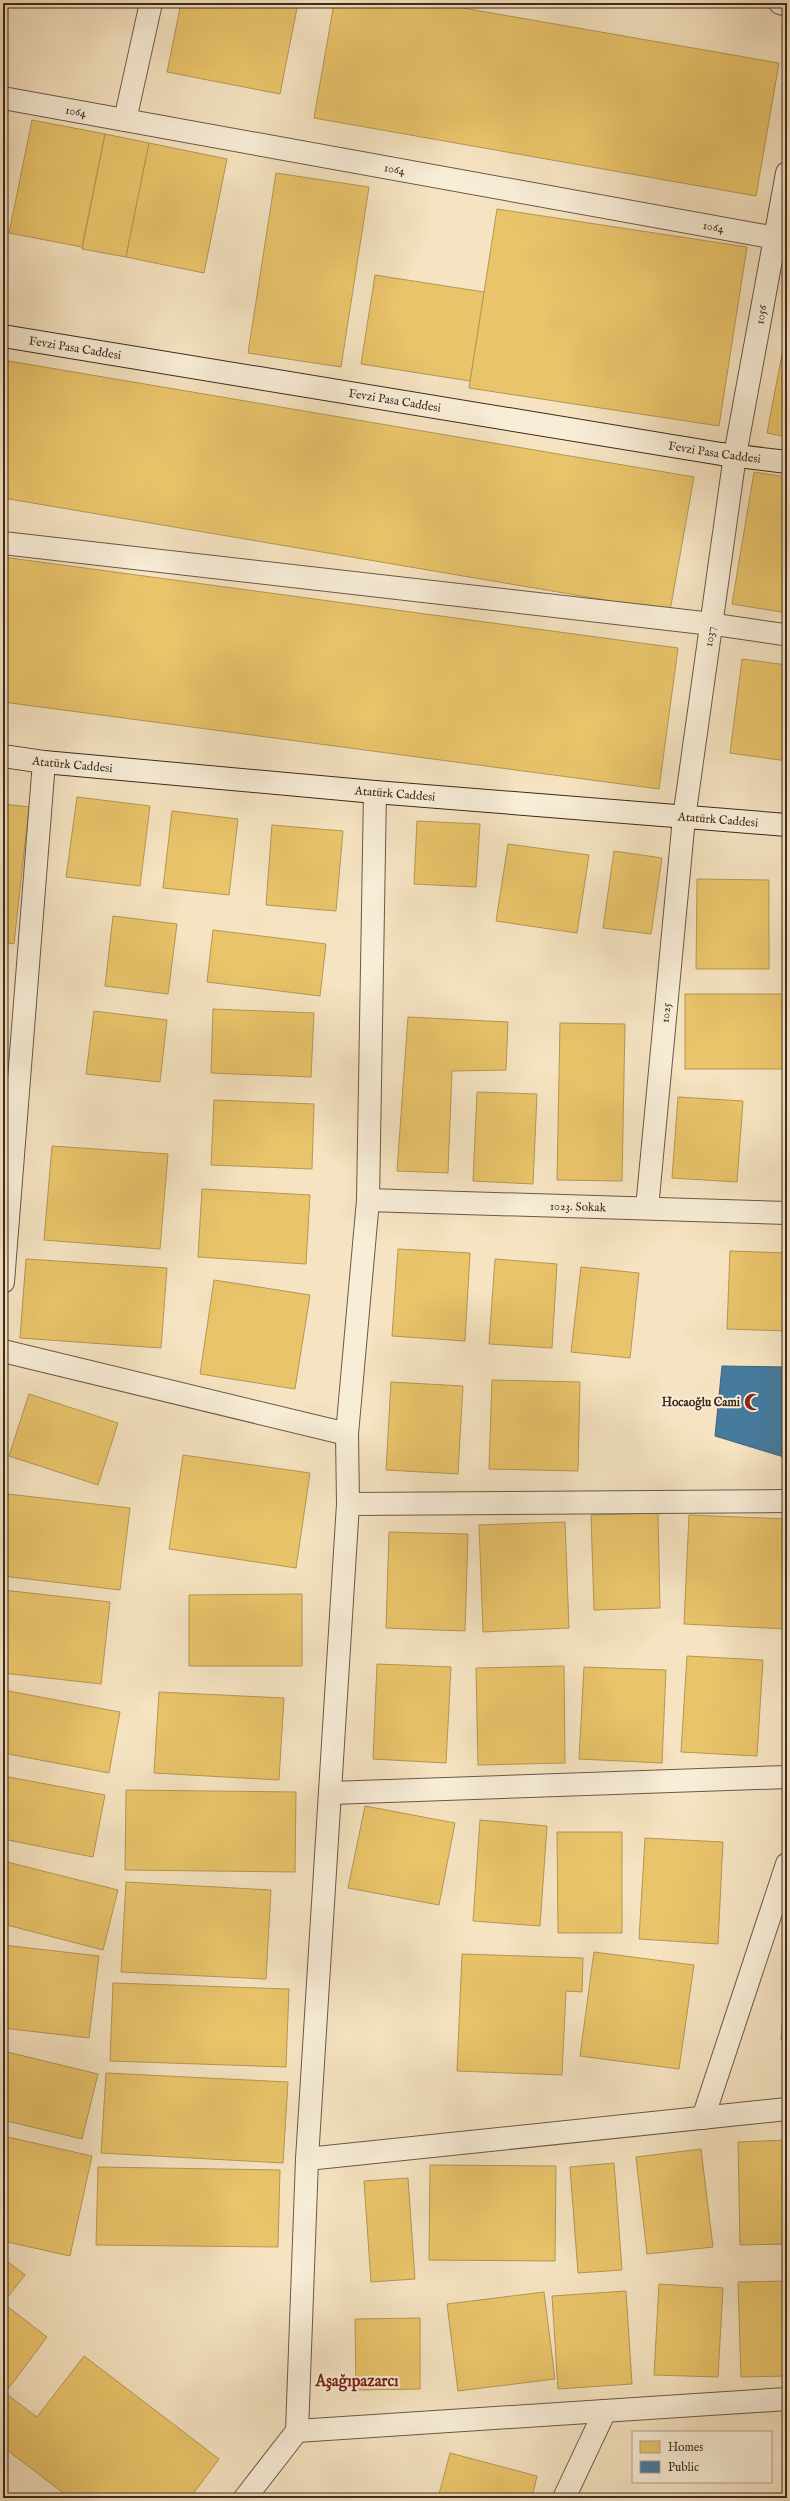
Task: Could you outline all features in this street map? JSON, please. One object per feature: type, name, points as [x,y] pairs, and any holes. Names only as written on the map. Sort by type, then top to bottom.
[{"type":"street","points":[[125,120],[151,3]]},
{"type":"street","points":[[780,3],[787,5]]},
{"type":"street","name":"1064","points":[[3,98],[781,239]]},
{"type":"street","name":"1056","points":[[735,455],[781,239],[787,173]]},
{"type":"street","name":"Fevzi Pasa Caddesi","points":[[3,336],[735,455],[787,462]]},
{"type":"street","name":"1037","points":[[684,818],[735,455]]},
{"type":"street","points":[[3,543],[712,624]]},
{"type":"street","name":"Atatürk Caddesi","points":[[3,756],[44,762],[375,792],[684,818],[787,825]]},
{"type":"street","points":[[3,1282],[44,762]]},
{"type":"street","points":[[245,2498],[297,2431],[307,2159],[348,1504],[347,1434],[368,1200],[375,792]]},
{"type":"street","name":"1025","points":[[647,1208],[684,818]]},
{"type":"street","name":"1023. Sokak","points":[[368,1200],[787,1213]]},
{"type":"street","points":[[3,1351],[347,1434]]},
{"type":"street","points":[[348,1504],[787,1501]]},
{"type":"street","points":[[330,1793],[787,1777]]},
{"type":"street","points":[[703,2118],[787,1864]]},
{"type":"street","points":[[307,2159],[787,2109]]},
{"type":"street","points":[[297,2431],[787,2399]]},
{"type":"street","points":[[564,2498],[605,2411]]},
{"type":"lane","points":[[712,624],[787,635]]},
{"type":"building: Homes","points":[[181,3],[298,3],[280,94],[167,72]]},
{"type":"building: Homes","points":[[334,3],[434,3],[779,63],[756,196],[314,118]]},
{"type":"building: Homes","points":[[32,120],[105,134],[82,247],[9,233]]},
{"type":"building: Homes","points":[[105,134],[149,143],[126,257],[82,249]]},
{"type":"building: Homes","points":[[149,143],[227,159],[204,273],[126,257]]},
{"type":"building: Homes","points":[[276,173],[369,187],[341,367],[248,353]]},
{"type":"building: Homes","points":[[497,209],[747,247],[719,426],[469,388]]},
{"type":"building: Homes","points":[[375,275],[484,292],[470,381],[361,364]]},
{"type":"building: Homes","points":[[787,328],[787,437],[767,433]]},
{"type":"building: Homes","points":[[3,360],[694,477],[670,611],[3,498]]},
{"type":"building: Homes","points":[[754,472],[787,477],[787,613],[732,604]]},
{"type":"building: Homes","points":[[3,557],[678,648],[659,789],[3,702]]},
{"type":"building: Homes","points":[[742,659],[787,665],[787,761],[730,753]]},
{"type":"building: Homes","points":[[77,797],[150,806],[140,886],[66,877]]},
{"type":"building: Homes","points":[[3,804],[29,807],[14,944],[3,942]]},
{"type":"building: Homes","points":[[172,811],[238,819],[229,895],[163,888]]},
{"type":"building: Homes","points":[[417,821],[480,824],[476,887],[414,884]]},
{"type":"building: Homes","points":[[272,825],[343,831],[336,911],[266,905]]},
{"type":"building: Homes","points":[[508,844],[589,855],[577,933],[496,921]]},
{"type":"building: Homes","points":[[614,851],[662,858],[651,934],[603,928]]},
{"type":"building: Homes","points":[[697,879],[769,880],[769,969],[696,969]]},
{"type":"building: Homes","points":[[113,916],[177,924],[168,994],[105,986]]},
{"type":"building: Homes","points":[[213,930],[326,944],[320,996],[207,982]]},
{"type":"building: Homes","points":[[685,994],[787,994],[787,1069],[685,1069]]},
{"type":"building: Homes","points":[[213,1009],[314,1013],[311,1077],[211,1073]]},
{"type":"building: Homes","points":[[94,1011],[167,1020],[160,1082],[86,1074]]},
{"type":"building: Homes","points":[[408,1017],[508,1022],[506,1070],[452,1071],[448,1173],[397,1171]]},
{"type":"building: Homes","points":[[560,1023],[625,1024],[622,1181],[557,1180]]},
{"type":"building: Homes","points":[[477,1092],[537,1094],[533,1184],[473,1181]]},
{"type":"building: Homes","points":[[678,1097],[743,1101],[737,1182],[672,1178]]},
{"type":"building: Homes","points":[[214,1100],[314,1104],[312,1169],[211,1165]]},
{"type":"building: Homes","points":[[787,1135],[787,1170],[786,1170]]},
{"type":"building: Homes","points":[[52,1146],[168,1154],[160,1249],[44,1240]]},
{"type":"building: Homes","points":[[202,1189],[310,1195],[306,1264],[198,1257]]},
{"type":"building: Homes","points":[[398,1249],[470,1253],[465,1341],[392,1336]]},
{"type":"building: Homes","points":[[730,1251],[787,1253],[787,1331],[727,1329]]},
{"type":"building: Homes","points":[[26,1259],[167,1268],[161,1348],[20,1338]]},
{"type":"building: Homes","points":[[495,1259],[557,1264],[552,1348],[489,1344]]},
{"type":"building: Homes","points":[[581,1267],[639,1273],[630,1358],[571,1352]]},
{"type":"building: Homes","points":[[214,1280],[310,1295],[295,1389],[200,1374]]},
{"type":"building: Homes","points":[[492,1380],[580,1382],[578,1471],[489,1469]]},
{"type":"building: Homes","points":[[391,1382],[463,1386],[458,1474],[386,1470]]},
{"type":"building: Homes","points":[[29,1394],[118,1423],[98,1485],[9,1456]]},
{"type":"building: Homes","points":[[183,1455],[310,1473],[296,1568],[169,1549]]},
{"type":"building: Homes","points":[[8,1494],[130,1508],[120,1590],[3,1576],[3,1538]]},
{"type":"building: Homes","points":[[658,1513],[660,1608],[594,1610],[591,1515]]},
{"type":"building: Homes","points":[[689,1515],[787,1519],[787,1629],[684,1624]]},
{"type":"building: Homes","points":[[565,1522],[569,1628],[483,1632],[479,1525]]},
{"type":"building: Homes","points":[[389,1532],[468,1534],[465,1631],[386,1628]]},
{"type":"building: Homes","points":[[3,1590],[110,1602],[101,1684],[3,1673]]},
{"type":"building: Homes","points":[[302,1594],[302,1666],[189,1666],[189,1595]]},
{"type":"building: Homes","points":[[687,1656],[763,1660],[757,1756],[681,1752]]},
{"type":"building: Homes","points":[[377,1664],[451,1667],[446,1763],[373,1759]]},
{"type":"building: Homes","points":[[564,1666],[565,1763],[478,1765],[476,1668]]},
{"type":"building: Homes","points":[[584,1667],[666,1670],[662,1763],[579,1759]]},
{"type":"building: Homes","points":[[3,1690],[120,1712],[109,1773],[3,1753]]},
{"type":"building: Homes","points":[[159,1692],[284,1698],[279,1780],[154,1773]]},
{"type":"building: Homes","points":[[3,1776],[105,1795],[93,1857],[3,1839]]},
{"type":"building: Homes","points":[[126,1790],[296,1792],[295,1872],[125,1870]]},
{"type":"building: Homes","points":[[365,1806],[455,1823],[439,1905],[348,1888]]},
{"type":"building: Homes","points":[[480,1820],[547,1826],[540,1926],[473,1921]]},
{"type":"building: Homes","points":[[557,1832],[622,1832],[622,1933],[558,1933]]},
{"type":"building: Homes","points":[[645,1838],[723,1842],[718,1944],[639,1939]]},
{"type":"building: Homes","points":[[3,1861],[118,1890],[103,1950],[3,1924]]},
{"type":"building: Homes","points":[[126,1882],[271,1890],[266,1979],[121,1972]]},
{"type":"building: Homes","points":[[3,1945],[99,1956],[89,2038],[3,2028]]},
{"type":"building: Homes","points":[[594,1952],[694,1965],[679,2069],[580,2056]]},
{"type":"building: Homes","points":[[462,1954],[583,1958],[582,1992],[566,1991],[562,2075],[457,2071]]},
{"type":"building: Homes","points":[[787,1955],[787,2040],[781,2040]]},
{"type":"building: Homes","points":[[113,1983],[289,1989],[286,2067],[110,2061]]},
{"type":"building: Homes","points":[[3,2051],[98,2074],[82,2139],[3,2120]]},
{"type":"building: Homes","points":[[106,2073],[288,2082],[283,2163],[101,2153]]},
{"type":"building: Homes","points":[[3,2136],[92,2156],[70,2256],[3,2241]]},
{"type":"building: Homes","points":[[787,2140],[787,2244],[740,2245],[738,2142]]},
{"type":"building: Homes","points":[[701,2149],[713,2247],[647,2254],[636,2157]]},
{"type":"building: Homes","points":[[614,2163],[622,2270],[578,2273],[570,2167]]},
{"type":"building: Homes","points":[[430,2165],[556,2166],[555,2261],[429,2260]]},
{"type":"building: Homes","points":[[98,2167],[280,2170],[278,2247],[96,2245]]},
{"type":"building: Homes","points":[[408,2178],[415,2279],[371,2282],[364,2181]]},
{"type":"building: Homes","points":[[3,2258],[25,2275],[3,2303]]},
{"type":"building: Homes","points":[[787,2281],[787,2376],[741,2377],[738,2282]]},
{"type":"building: Homes","points":[[659,2284],[723,2288],[718,2377],[654,2375]]},
{"type":"building: Homes","points":[[626,2291],[632,2384],[558,2389],[552,2296]]},
{"type":"building: Homes","points":[[544,2292],[555,2379],[458,2391],[447,2304]]},
{"type":"building: Homes","points":[[3,2303],[47,2337],[5,2393],[37,2417],[84,2356],[219,2459],[190,2498],[70,2498],[3,2447]]},
{"type":"building: Homes","points":[[420,2318],[420,2389],[356,2390],[355,2319]]},
{"type":"building: Homes","points":[[450,2453],[537,2476],[532,2498],[438,2498]]},
{"type":"building: Public","name":"Hocaoğlu Cami","points":[[722,1366],[787,1367],[787,1458],[715,1436]]},
{"type":"place","name":"Hocaoğlu Cami","points":[[753,1402]]},
{"type":"district","name":"Aşağıpazarcı","points":[[357,2382]]}]
